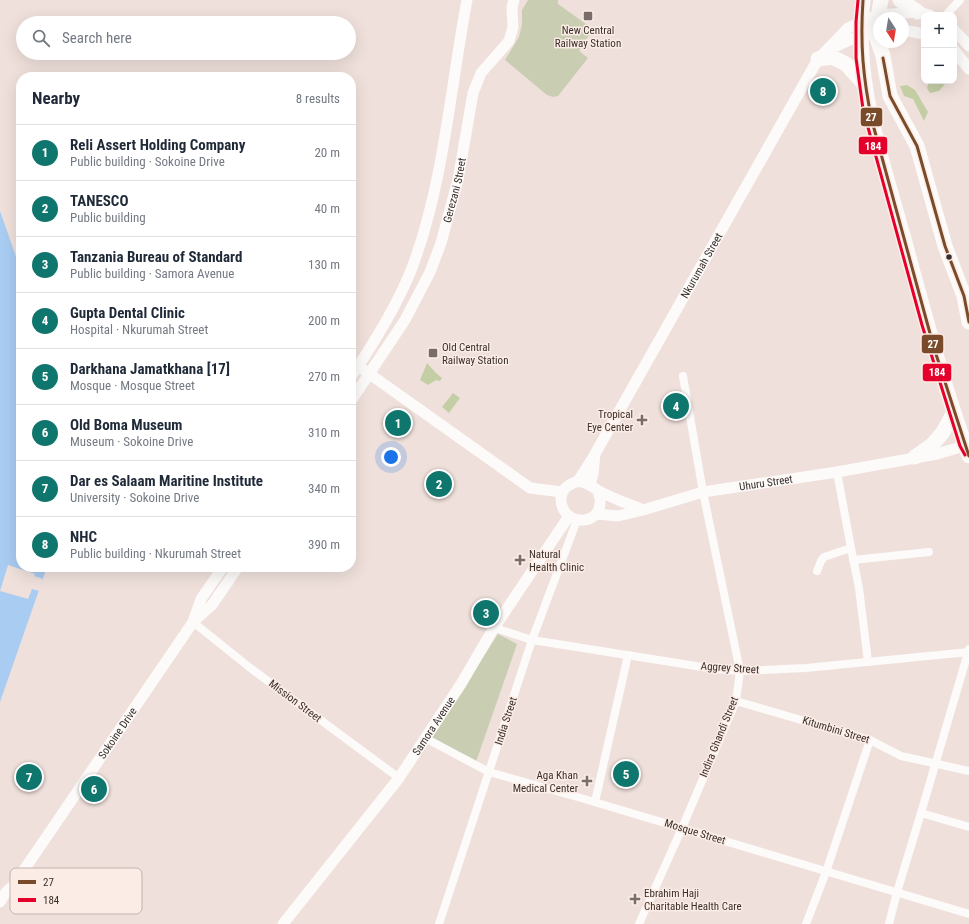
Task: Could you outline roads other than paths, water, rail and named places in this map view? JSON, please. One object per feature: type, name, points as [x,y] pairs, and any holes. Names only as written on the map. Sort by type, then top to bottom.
[{"type":"highway","points":[[864,0],[869,31],[883,56],[890,96],[917,146],[945,246],[964,296],[969,322]]},
{"type":"highway","points":[[879,12],[881,0]]},
{"type":"highway","points":[[900,0],[922,12]]},
{"type":"highway","points":[[869,31],[861,58],[868,108],[927,324],[954,412],[968,450]]},
{"type":"highway","points":[[822,55],[832,57],[846,64],[865,85]]},
{"type":"highway","points":[[915,457],[933,444],[943,432],[954,412]]},
{"type":"main road","name":"Gerezani Street","points":[[358,366],[383,325],[402,289],[422,239],[432,205],[449,117],[467,0]]},
{"type":"main road","name":"Gerezani Street","points":[[369,374],[405,320],[430,272],[441,242],[458,180],[473,93],[481,73],[509,40],[513,27],[512,7],[514,0]]},
{"type":"main road","points":[[909,14],[921,13]]},
{"type":"main road","name":"Nkurumah Street","points":[[594,488],[593,474],[595,454],[822,55],[848,28],[869,31]]},
{"type":"main road","points":[[909,31],[921,33]]},
{"type":"main road","points":[[957,33],[969,46]]},
{"type":"main road","points":[[957,54],[969,69]]},
{"type":"main road","points":[[356,369],[358,366],[530,488],[562,492]]},
{"type":"main road","points":[[356,394],[369,374]]},
{"type":"main road","name":"Uhuru Street","points":[[596,514],[618,516],[703,492],[837,472],[915,457],[937,454],[963,455],[968,450]]},
{"type":"main road","points":[[594,488],[600,504],[596,514],[589,519],[573,518],[562,507],[562,492],[564,488],[578,481],[595,454]]},
{"type":"main road","points":[[578,481],[643,510]]},
{"type":"main road","name":"Samora Avenue","points":[[283,924],[399,778],[461,684],[495,628],[573,518]]},
{"type":"main road","name":"Sokoine Drive","points":[[193,622],[201,599],[220,572]]},
{"type":"main road","name":"Sokoine Drive","points":[[25,868],[193,622],[212,605],[235,572]]},
{"type":"main road","name":"Sokoine Drive","points":[[0,902],[10,889]]},
{"type":"street","points":[[949,12],[960,0]]},
{"type":"street","name":"Indira Ghandi Street","points":[[639,924],[736,701],[740,671],[703,492],[683,376]]},
{"type":"street","points":[[837,472],[859,588],[868,662]]},
{"type":"street","name":"India Street","points":[[440,924],[573,518]]},
{"type":"street","points":[[817,571],[820,561],[824,557],[851,548]]},
{"type":"street","points":[[854,560],[930,552]]},
{"type":"street","name":"Mission Street","points":[[193,622],[249,667],[399,778]]},
{"type":"street","name":"Aggrey Street","points":[[495,628],[532,640],[715,669],[740,671],[806,668],[969,651]]},
{"type":"street","points":[[889,924],[897,892],[969,651]]},
{"type":"street","points":[[594,802],[628,655]]},
{"type":"street","name":"Kitumbini Street","points":[[736,701],[870,740],[900,756],[969,772]]},
{"type":"street","name":"Mosque Street","points":[[425,738],[489,772],[969,914]]},
{"type":"street","points":[[806,924],[826,872],[870,740]]},
{"type":"street","points":[[921,813],[969,828]]},
{"type":"water","points":[[0,211],[16,257],[16,572],[45,572],[0,702]]},
{"type":"place","name":"New Central Railway Station","points":[[588,16]]},
{"type":"place","name":"NHC","points":[[823,91]]},
{"type":"place","name":"Old Central Railway Station","points":[[433,353]]},
{"type":"place","name":"Gupta Dental Clinic","points":[[676,406]]},
{"type":"place","name":"Tropical Eye Center","points":[[642,420]]},
{"type":"place","name":"Reli Assert Holding Company","points":[[398,423]]},
{"type":"place","name":"TANESCO","points":[[439,484]]},
{"type":"place","name":"Natural Health Clinic","points":[[520,560]]},
{"type":"place","name":"Tanzania Bureau of Standard","points":[[486,613]]},
{"type":"place","name":"Darkhana Jamatkhana [17]","points":[[626,774]]},
{"type":"place","name":"Dar es Salaam Maritine Institute","points":[[29,777]]},
{"type":"place","name":"Aga Khan Medical Center","points":[[587,781]]},
{"type":"place","name":"Old Boma Museum","points":[[94,789]]},
{"type":"place","name":"Ebrahim Haji Charitable Health Care","points":[[635,899]]}]
